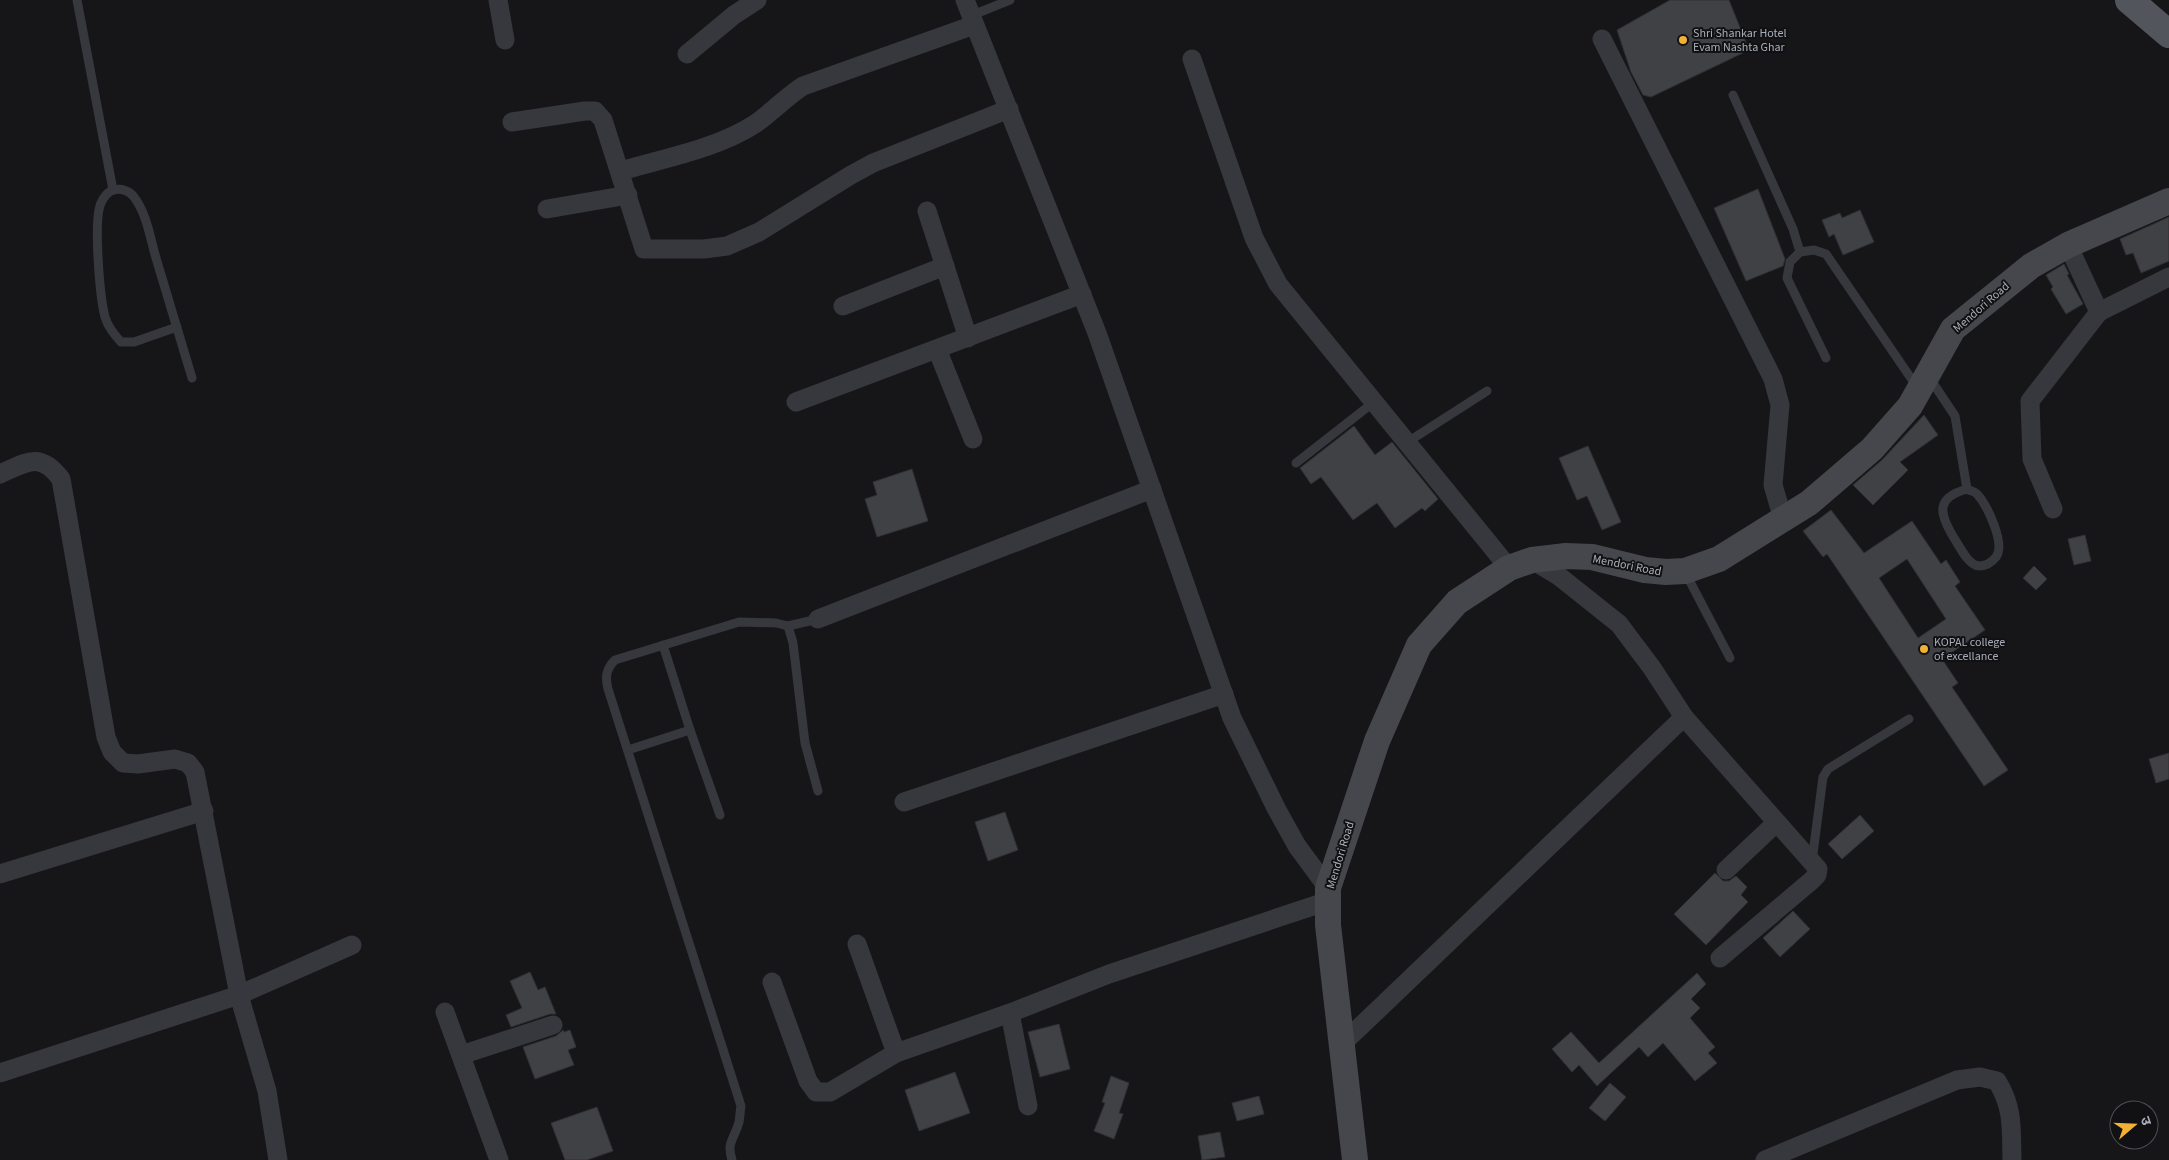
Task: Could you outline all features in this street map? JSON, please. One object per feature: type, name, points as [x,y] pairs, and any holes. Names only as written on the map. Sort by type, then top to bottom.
[{"type":"main road","points":[[2128,0],[2169,34]]},
{"type":"main road","name":"Mendori Road","points":[[1355,1160],[1328,925],[1328,894],[1377,741],[1419,645],[1457,602],[1521,564],[1566,556],[1592,557],[1645,570],[1685,572],[1719,559],[1826,490],[1872,449],[1910,406],[1953,329],[2031,266],[2068,245],[2169,200]]},
{"type":"street","points":[[498,0],[505,40]]},
{"type":"street","points":[[687,54],[734,15],[757,0]]},
{"type":"street","points":[[621,171],[717,143],[754,124],[784,98],[803,86],[969,13],[1082,294],[1232,718],[1276,808],[1297,846],[1328,894],[1109,974],[1010,1013],[896,1053],[830,1092],[816,1092],[808,1081],[772,982]]},
{"type":"street","points":[[1602,39],[1773,379],[1780,405],[1773,485],[1783,519]]},
{"type":"street","points":[[1192,59],[1254,238],[1266,264],[1293,303],[1406,442],[1521,564],[1560,577],[1619,624],[1652,668],[1684,717],[1818,869],[1817,875],[1812,881],[1720,958]]},
{"type":"street","points":[[512,122],[585,111],[595,112],[603,120],[621,171],[644,249],[704,249],[727,246],[759,232],[851,174],[872,163],[1009,110]]},
{"type":"street","points":[[547,208],[628,196]]},
{"type":"street","points":[[927,211],[968,338]]},
{"type":"street","points":[[2068,245],[2099,312]]},
{"type":"street","points":[[844,306],[945,266]]},
{"type":"street","points":[[2053,509],[2032,459],[2030,401],[2099,312],[2169,277]]},
{"type":"street","points":[[796,402],[1082,294]]},
{"type":"street","points":[[938,349],[973,439]]},
{"type":"street","points":[[0,474],[25,463],[40,461],[51,466],[61,479],[106,737],[112,752],[123,763],[138,764],[175,759],[188,763],[195,772],[239,995],[267,1091],[278,1160]]},
{"type":"street","points":[[818,619],[1152,488]]},
{"type":"street","points":[[904,802],[1224,694]]},
{"type":"street","points":[[1341,1045],[1684,717]]},
{"type":"street","points":[[0,874],[204,811]]},
{"type":"street","points":[[1726,870],[1776,823]]},
{"type":"street","points":[[857,944],[896,1053]]},
{"type":"street","points":[[0,1073],[239,995],[352,945]]},
{"type":"street","points":[[445,1012],[499,1160]]},
{"type":"street","points":[[1010,1013],[1028,1106]]},
{"type":"street","points":[[461,1055],[553,1025]]},
{"type":"street","points":[[1765,1160],[1957,1080],[1980,1076],[1997,1081],[2005,1095],[2010,1109],[2012,1160]]},
{"type":"lane","points":[[76,0],[113,190]]},
{"type":"lane","points":[[969,13],[1010,0]]},
{"type":"lane","points":[[1733,95],[1793,229],[1800,252]]},
{"type":"lane","points":[[177,327],[134,342],[121,342],[112,333],[105,318],[101,298],[98,225],[100,204],[107,194],[113,190],[127,190],[134,196],[143,214],[177,327],[192,378]]},
{"type":"lane","points":[[1826,358],[1786,278],[1790,262],[1800,252],[1814,250],[1826,254],[1923,382],[1955,416],[1966,489]]},
{"type":"lane","points":[[1406,442],[1487,391]]},
{"type":"lane","points":[[1296,463],[1374,402]]},
{"type":"lane","points":[[1966,489],[1975,492],[1984,504],[1996,529],[1998,555],[1991,562],[1979,566],[1971,562],[1962,551],[1944,521],[1942,514],[1943,506],[1950,495],[1966,489]]},
{"type":"lane","points":[[1685,572],[1730,658]]},
{"type":"lane","points":[[732,1160],[730,1152],[731,1138],[739,1122],[741,1106],[606,680],[608,667],[615,660],[740,622],[776,623],[788,626],[818,619]]},
{"type":"lane","points":[[788,626],[793,643],[805,743],[818,791]]},
{"type":"lane","points":[[664,645],[690,730],[720,815]]},
{"type":"lane","points":[[1812,862],[1822,777],[1828,769],[1909,719]]},
{"type":"lane","points":[[628,750],[690,730]]},
{"type":"building","name":"Shri Shankar Hotel Evam Nashta Ghar","points":[[1670,0],[1729,0],[1749,50],[1651,97],[1643,95],[1631,72],[1617,30]]},
{"type":"building","points":[[1758,189],[1785,259],[1783,266],[1746,281],[1714,208]]},
{"type":"building","points":[[1860,210],[1874,242],[1843,255],[1834,234],[1829,237],[1822,220],[1840,213],[1842,218]]},
{"type":"building","points":[[2169,217],[2169,261],[2141,273],[2133,253],[2126,255],[2120,239]]},
{"type":"building","points":[[2064,264],[2069,274],[2067,275],[2083,304],[2066,314],[2051,289],[2053,287],[2046,275]]},
{"type":"building","points":[[1924,415],[1938,435],[1900,462],[1908,470],[1873,505],[1853,485],[1882,460]]},
{"type":"building","points":[[1354,426],[1375,455],[1392,442],[1438,499],[1425,511],[1422,508],[1395,528],[1377,503],[1353,520],[1321,477],[1311,484],[1300,468]]},
{"type":"building","points":[[1588,446],[1621,522],[1602,530],[1587,496],[1577,500],[1559,458]]},
{"type":"building","points":[[912,469],[928,521],[877,537],[865,499],[877,495],[873,482]]},
{"type":"building","name":"KOPAL college of excellance","points":[[1831,510],[1864,553],[1912,521],[1941,564],[1946,560],[1960,582],[1955,586],[1985,630],[1942,659],[1958,683],[1952,687],[2008,770],[1984,786],[1827,554],[1823,557],[1803,531]],"holes":[[[1907,559],[1946,619],[1918,638],[1879,578]]]},
{"type":"building","points":[[2085,535],[2091,561],[2074,565],[2068,539]]},
{"type":"building","points":[[2034,566],[2047,579],[2036,590],[2023,578]]},
{"type":"building","points":[[2169,753],[2169,779],[2156,783],[2149,759]]},
{"type":"building","points":[[1005,812],[1018,850],[988,861],[975,822]]},
{"type":"building","points":[[1860,815],[1874,831],[1842,859],[1828,844]]},
{"type":"building","points":[[1715,873],[1723,881],[1729,881],[1736,876],[1747,887],[1741,895],[1748,902],[1706,945],[1674,914]]},
{"type":"building","points":[[1793,911],[1810,929],[1780,957],[1763,938]]},
{"type":"building","points":[[530,972],[538,990],[545,987],[556,1014],[550,1014],[511,1027],[506,1015],[522,1008],[510,981]]},
{"type":"building","points":[[1697,973],[1706,984],[1691,999],[1700,1008],[1690,1018],[1715,1047],[1708,1053],[1717,1063],[1695,1081],[1663,1043],[1648,1057],[1639,1047],[1597,1086],[1579,1065],[1572,1072],[1552,1049],[1571,1032],[1599,1063]]},
{"type":"building","points":[[1059,1024],[1070,1069],[1040,1077],[1028,1032]]},
{"type":"building","points":[[563,1030],[564,1032],[570,1030],[576,1047],[568,1050],[574,1065],[535,1079],[523,1047],[556,1036]]},
{"type":"building","points":[[955,1072],[970,1113],[919,1131],[905,1090]]},
{"type":"building","points":[[1111,1076],[1129,1083],[1119,1113],[1123,1114],[1114,1139],[1094,1131],[1105,1103],[1102,1102]]},
{"type":"building","points":[[1610,1083],[1626,1097],[1605,1121],[1589,1108]]},
{"type":"building","points":[[1259,1096],[1264,1114],[1237,1121],[1232,1103]]},
{"type":"building","points":[[597,1107],[613,1151],[587,1160],[565,1160],[551,1123]]},
{"type":"building","points":[[1220,1132],[1225,1157],[1202,1160],[1198,1136]]},
{"type":"place","name":"Shri Shankar Hotel Evam Nashta Ghar","points":[[1683,40]]},
{"type":"place","name":"KOPAL college of excellance","points":[[1924,649]]}]
